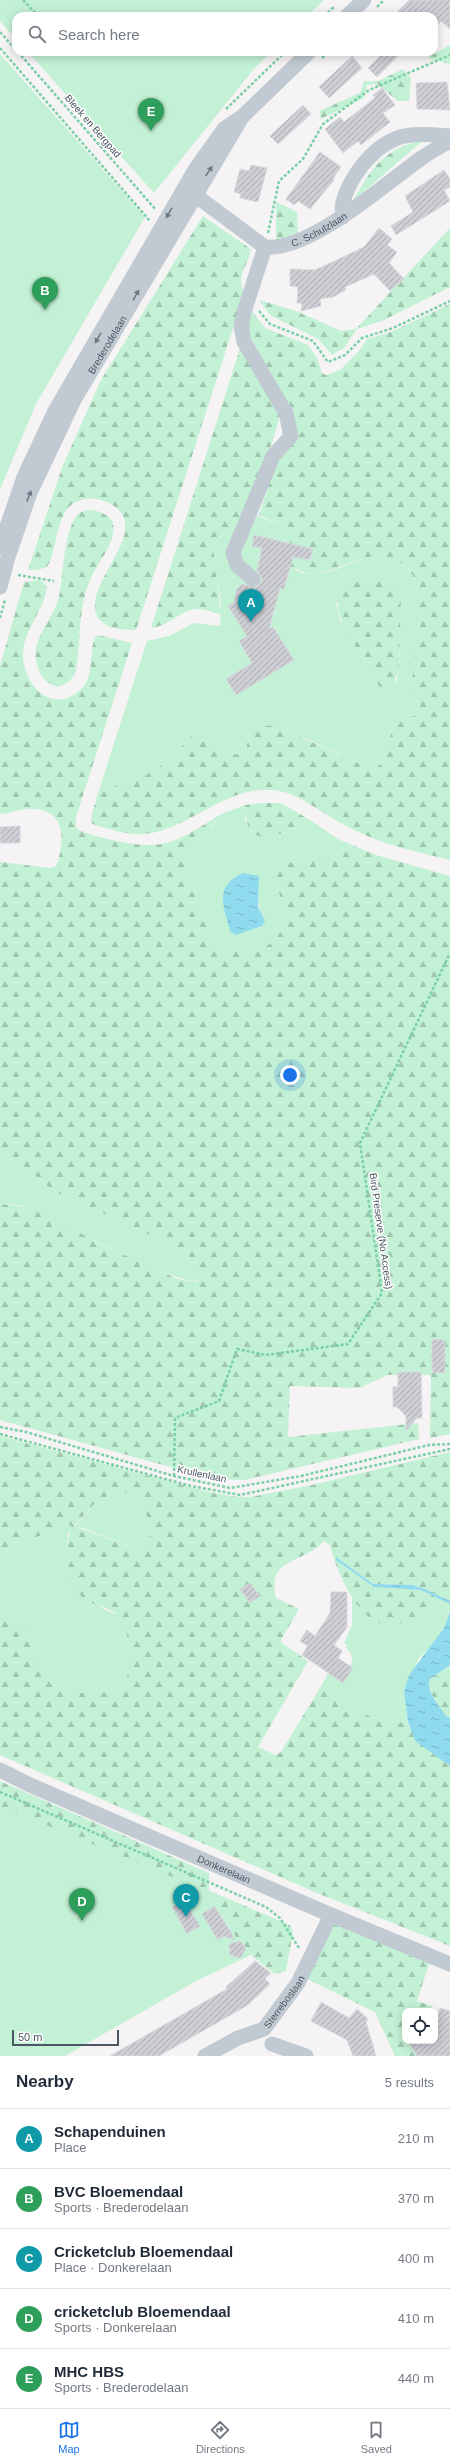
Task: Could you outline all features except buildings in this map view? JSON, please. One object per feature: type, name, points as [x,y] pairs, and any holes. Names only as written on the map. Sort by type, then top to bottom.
[{"type":"street","points":[[351,12],[364,0]]},
{"type":"street","name":"Brederodelaan","points":[[0,547],[24,477],[55,411],[190,190],[243,116],[305,56]]},
{"type":"street","points":[[344,217],[342,203],[354,177],[368,158],[395,139],[419,135],[450,136]]},
{"type":"street","name":"C. Schulzlaan","points":[[265,247],[278,247],[295,241],[344,217],[425,155],[450,141]]},
{"type":"street","points":[[190,190],[265,247],[241,326],[244,342],[286,414],[291,436],[273,456],[233,553],[237,566],[253,579]]},
{"type":"street","name":"Brederodelaan","points":[[2,572],[36,479],[68,413],[190,190]]},
{"type":"street","name":"Donkerelaan","points":[[0,1770],[28,1784],[331,1915],[450,1964]]},
{"type":"street","name":"Sterreboslaan","points":[[205,2056],[238,2038],[264,2029],[304,1970],[331,1915]]},
{"type":"street","points":[[264,2029],[275,2050],[306,2056]]},
{"type":"path","points":[[23,0],[34,12]]},
{"type":"path","points":[[328,12],[336,5]]},
{"type":"path","points":[[0,32],[12,46]]},
{"type":"path","points":[[0,48],[150,221]]},
{"type":"path","points":[[265,247],[279,181],[303,159],[323,124],[369,90],[450,54]]},
{"type":"path","name":"Bleek en Bergpad","points":[[21,56],[156,211]]},
{"type":"path","points":[[248,300],[270,324],[313,341],[328,362],[345,355],[362,338],[393,328],[450,301]]},
{"type":"path","points":[[2,572],[54,580]]},
{"type":"path","name":"Bird Preserve (No Access)","points":[[174,1476],[175,1418],[219,1401],[236,1349],[266,1355],[348,1344],[382,1293],[360,1143],[450,953]]},
{"type":"path","name":"Krullenlaan","points":[[0,1427],[26,1432],[174,1476],[230,1488],[301,1476],[429,1445],[450,1444]]},
{"type":"path","points":[[0,1434],[191,1486],[240,1495],[450,1449]]},
{"type":"path","points":[[0,1792],[266,1907],[280,1918],[298,1945],[304,1970]]},
{"type":"green space","points":[[0,0],[324,0],[311,12],[12,12],[12,34],[0,21]]},
{"type":"green space","points":[[450,45],[450,64],[427,58],[431,56],[438,56],[438,52]]},
{"type":"green space","points":[[0,54],[145,217],[36,404],[0,489]]},
{"type":"green space","points":[[32,56],[267,56],[253,70],[154,193]]},
{"type":"green space","points":[[403,69],[411,79],[409,101],[398,101],[377,84],[367,85],[364,98],[321,119],[319,111],[360,93],[364,81],[378,81]]},
{"type":"green space","points":[[426,140],[420,143],[353,201],[367,178],[381,160],[400,148],[412,143]]},
{"type":"green space","points":[[276,202],[297,212],[298,236],[276,240]]},
{"type":"green space","points":[[203,216],[251,249],[241,280],[244,294],[136,630],[113,628],[103,623],[99,619],[96,614],[95,601],[107,571],[116,556],[122,541],[125,527],[122,515],[111,504],[100,500],[85,499],[72,504],[66,511],[58,529],[54,550],[47,567],[37,570],[28,570],[63,465],[101,380]]},
{"type":"green space","points":[[450,228],[450,287],[384,320],[357,329],[344,348],[332,355],[318,339],[270,315],[259,300],[296,311],[341,331],[356,329]]},
{"type":"green space","points":[[450,304],[450,860],[380,841],[345,826],[296,797],[280,791],[272,790],[262,790],[231,797],[176,825],[161,831],[145,834],[127,833],[97,826],[91,823],[99,790],[127,783],[151,772],[172,757],[191,736],[212,743],[230,753],[240,754],[245,753],[251,728],[259,725],[271,726],[283,729],[365,766],[377,767],[386,756],[391,734],[396,725],[422,712],[415,697],[413,687],[413,671],[419,613],[418,594],[413,577],[403,565],[387,557],[379,556],[361,559],[316,574],[308,574],[289,566],[285,566],[275,542],[286,542],[286,527],[259,515],[285,435],[282,393],[246,330],[252,311],[265,328],[308,345],[317,358],[322,373],[326,375],[340,370],[359,351],[367,339],[391,332]]},
{"type":"green space","points":[[242,342],[279,412],[279,420],[250,513],[218,538],[213,547],[221,614],[197,609],[191,610],[164,624],[151,628]]},
{"type":"green space","points":[[86,510],[93,510],[105,514],[112,520],[112,538],[106,553],[93,573],[83,602],[76,671],[68,682],[57,687],[47,682],[41,675],[36,658],[36,648],[42,631],[56,606],[59,597],[65,551],[75,517]]},
{"type":"green space","points":[[250,513],[286,527],[286,542],[276,542],[288,563],[303,573],[316,574],[373,557],[387,557],[400,562],[411,573],[417,588],[419,606],[414,681],[415,696],[422,712],[392,731],[388,755],[377,767],[365,766],[305,738],[251,728],[245,753],[230,753],[212,743],[191,736],[172,757],[151,772],[127,783],[99,790],[147,641],[169,636],[194,623],[220,626],[221,602],[215,570],[213,547],[218,538]],"holes":[[[398,585],[401,596],[399,669],[396,682],[364,660],[340,620],[336,603]]]},
{"type":"green space","points":[[375,578],[387,579],[398,585],[401,596],[399,669],[392,687],[380,687],[375,680],[347,632],[341,620],[338,609],[339,598],[345,590],[356,583]]},
{"type":"green space","points":[[41,580],[47,587],[45,595],[27,635],[23,652],[24,665],[28,676],[34,686],[42,694],[51,699],[61,699],[72,696],[83,687],[89,676],[93,643],[95,637],[98,635],[132,643],[76,817],[76,828],[94,836],[144,845],[157,844],[180,838],[219,815],[205,837],[182,857],[214,948],[250,951],[269,945],[276,938],[283,928],[288,914],[275,884],[279,872],[288,863],[325,857],[343,851],[352,845],[376,855],[450,876],[450,1434],[430,1438],[431,1375],[388,1375],[359,1388],[290,1386],[288,1437],[418,1423],[419,1439],[244,1480],[214,1479],[0,1420],[0,1204],[27,1207],[62,1223],[102,1245],[178,1279],[197,1282],[201,1275],[197,1264],[181,1249],[54,1191],[16,1161],[0,1155],[0,862],[51,868],[56,866],[61,845],[60,826],[56,819],[49,813],[40,809],[28,809],[0,814],[0,666],[24,582]]},
{"type":"green space","points":[[281,803],[310,820],[277,835],[267,837],[258,836],[251,831],[247,821],[245,805]]},
{"type":"green space","points":[[245,805],[245,820],[252,833],[279,835],[310,820],[338,839],[352,845],[343,851],[325,857],[288,863],[279,872],[275,884],[288,914],[283,928],[276,938],[269,945],[260,949],[239,951],[214,948],[182,857],[213,826],[219,815]],"holes":[[[258,895],[260,914],[230,931],[228,923]]]},
{"type":"green space","points":[[0,1155],[16,1161],[54,1191],[181,1249],[192,1258],[198,1266],[201,1274],[200,1279],[190,1280],[171,1275],[146,1265],[27,1207],[0,1204]]},
{"type":"green space","points":[[0,1436],[209,1492],[237,1497],[250,1497],[312,1485],[450,1452],[450,1601],[425,1589],[412,1585],[373,1584],[337,1558],[336,1560],[374,1587],[421,1590],[443,1600],[404,1622],[390,1625],[379,1623],[368,1616],[359,1607],[343,1582],[330,1545],[324,1541],[315,1549],[281,1568],[276,1575],[274,1584],[276,1598],[299,1609],[281,1640],[282,1643],[308,1661],[258,1747],[275,1755],[281,1752],[320,1688],[342,1703],[371,1717],[394,1722],[408,1723],[415,1737],[431,1752],[450,1766],[450,1946],[317,1893],[0,1755],[0,1612],[7,1623],[30,1628],[34,1631],[33,1649],[42,1674],[55,1686],[64,1690],[80,1693],[113,1690],[120,1686],[125,1680],[130,1664],[130,1653],[126,1628],[118,1615],[92,1603],[76,1590],[71,1577],[68,1558],[69,1538],[73,1527],[67,1524],[0,1553]],"holes":[[[117,1492],[131,1494],[140,1503],[151,1524],[150,1536],[141,1551],[74,1526],[97,1501]]]},
{"type":"green space","points":[[117,1492],[131,1494],[140,1503],[151,1524],[150,1536],[141,1551],[80,1527],[68,1533],[67,1547],[78,1571],[97,1602],[102,1608],[119,1616],[123,1621],[130,1642],[130,1672],[127,1679],[114,1690],[96,1695],[78,1694],[58,1687],[43,1675],[38,1669],[35,1661],[32,1640],[15,1626],[7,1623],[0,1612],[0,1553],[67,1524],[74,1527],[97,1501]]},
{"type":"green space","points":[[352,1597],[368,1617],[408,1620],[443,1600],[450,1604],[450,1612],[444,1627],[432,1646],[419,1658],[404,1692],[408,1723],[394,1722],[371,1717],[342,1703],[320,1688],[331,1668],[350,1668],[352,1661],[351,1653],[346,1648],[347,1645],[344,1643],[352,1625]]},
{"type":"green space","points":[[450,1665],[450,1718],[446,1716],[434,1699],[431,1694],[429,1684],[430,1679]]},
{"type":"green space","points":[[0,1781],[209,1873],[209,1892],[0,1806]]},
{"type":"green space","points":[[0,1806],[217,1894],[216,1905],[237,1938],[239,1937],[251,1955],[196,1981],[65,2056],[0,2056]]},
{"type":"green space","points":[[217,1894],[290,1925],[293,1932],[286,1971],[275,1974],[251,1955],[239,1937],[237,1938],[216,1905]]},
{"type":"green space","points":[[332,1925],[341,1926],[430,1961],[417,2001],[432,2006],[432,2008],[402,2008],[402,2044],[438,2044],[438,2020],[447,2022],[436,2056],[395,2056],[375,2012],[307,1979]]},
{"type":"water","points":[[243,873],[259,876],[258,907],[265,921],[262,926],[236,935],[230,931],[223,898],[227,884]]},
{"type":"water","points":[[336,1557],[373,1584],[412,1585],[425,1589],[450,1601],[450,1604],[421,1590],[374,1587],[336,1560]]},
{"type":"water","points":[[450,1612],[450,1665],[430,1679],[429,1684],[431,1694],[434,1699],[446,1716],[450,1718],[450,1766],[415,1741],[408,1722],[404,1692],[409,1675],[444,1628]]},
{"type":"place","name":"MHC HBS","points":[[151,131]]},
{"type":"place","name":"BVC Bloemendaal","points":[[45,310]]},
{"type":"place","name":"Schapenduinen","points":[[251,622]]},
{"type":"place","name":"Cricketclub Bloemendaal","points":[[186,1917]]},
{"type":"place","name":"cricketclub Bloemendaal","points":[[82,1921]]}]
